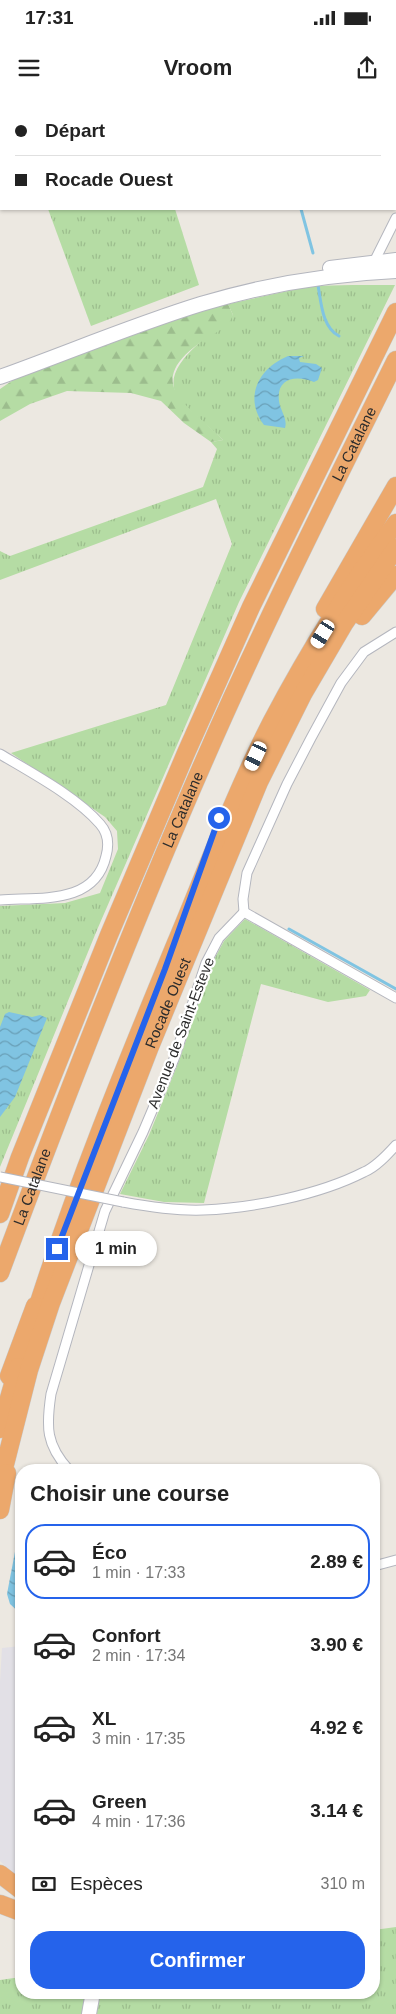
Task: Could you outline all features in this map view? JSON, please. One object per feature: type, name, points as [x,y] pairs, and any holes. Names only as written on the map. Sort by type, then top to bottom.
[{"type":"highway","name":"La Catalane","points":[[0,1214],[24,1148],[102,953],[186,754],[255,599],[396,312]]},
{"type":"highway","name":"La Catalane","points":[[0,1273],[126,944],[204,762],[269,617],[396,360]]},
{"type":"highway","points":[[165,969],[219,818],[249,751],[294,664],[396,486]]},
{"type":"highway","name":"Rocade Ouest","points":[[0,1430],[50,1266],[165,969],[240,791],[272,722],[339,606],[396,523]]},
{"type":"highway","name":"Rocade Ouest","points":[[0,1484],[29,1370],[51,1303],[149,1049],[259,782],[303,694],[340,632],[396,548]]},
{"type":"highway","points":[[259,782],[363,615],[396,574]]},
{"type":"highway","points":[[0,1510],[13,1450],[71,1255]]},
{"type":"highway","points":[[0,1401],[50,1266]]},
{"type":"highway","points":[[0,1874],[15,1886]]},
{"type":"highway","points":[[0,1903],[15,1906]]},
{"type":"highway","points":[[0,1903],[15,1909]]},
{"type":"main road","points":[[0,367],[39,356],[194,298],[287,275],[396,260]]},
{"type":"main road","points":[[0,377],[201,304],[265,288],[310,280],[396,271]]},
{"type":"main road","points":[[80,2014],[83,1999]]},
{"type":"main road","points":[[89,2014],[92,1999]]},
{"type":"street","points":[[374,262],[396,218]]},
{"type":"street","points":[[396,632],[364,652],[341,683],[287,784],[247,873],[243,899],[244,912],[396,998]]},
{"type":"street","points":[[0,754],[87,811],[102,825],[109,844],[103,867],[94,882],[82,889],[65,896],[0,900]]},
{"type":"street","name":"Avenue de Saint-Esteve","points":[[64,1464],[58,1457],[48,1437],[48,1415],[51,1394],[105,1211],[143,1132],[174,1059],[206,963],[218,938],[244,912]]},
{"type":"street","points":[[0,1177],[164,1209],[204,1210],[295,1196],[324,1188],[365,1172],[396,1145]]},
{"type":"street","points":[[380,1565],[396,1560]]},
{"type":"shaded area","points":[[15,1647],[15,1875],[0,1861],[0,1682],[2,1648]]},
{"type":"green space","points":[[48,210],[175,210],[199,285],[91,326]]},
{"type":"green space","points":[[395,285],[239,602],[97,930],[0,1167],[0,906],[65,903],[100,893],[118,849],[117,831],[105,817],[11,753],[166,705],[232,544],[216,499],[0,580],[0,551],[10,556],[203,487],[217,449],[211,442],[223,440],[180,400],[174,388],[174,376],[180,364],[200,342],[233,315],[228,304],[311,286]]},
{"type":"green space","points":[[228,304],[233,315],[231,319],[225,326],[185,355],[175,369],[173,381],[177,393],[185,404],[223,440],[211,442],[184,423],[161,401],[131,393],[67,391],[30,404],[0,421],[0,389],[19,376],[203,310]]},
{"type":"green space","points":[[245,919],[370,990],[366,996],[328,1002],[261,984],[204,1203],[164,1202],[120,1194],[149,1135],[179,1061],[211,965],[224,941]]},
{"type":"green space","points":[[396,1927],[396,2014],[0,2014],[0,1980],[15,1978],[15,1999],[380,1999],[380,1929]]},
{"type":"water","points":[[288,356],[304,356],[299,358],[300,362],[316,364],[322,368],[318,380],[314,382],[295,379],[284,383],[279,393],[279,401],[286,425],[285,428],[264,425],[255,404],[257,384],[269,368]]},
{"type":"water","points":[[9,1012],[32,1017],[40,1015],[47,1018],[15,1097],[0,1117],[0,1027],[5,1014]]},
{"type":"water","points":[[15,1552],[15,1609],[10,1604],[7,1594]]},
{"type":"waterway","points":[[301,210],[313,253]]},
{"type":"waterway","points":[[318,285],[321,306],[326,320],[333,332],[339,336]]},
{"type":"waterway","points":[[289,929],[396,989]]},
{"type":"route","points":[[57,1249],[126,1065],[165,969],[219,818]]}]
